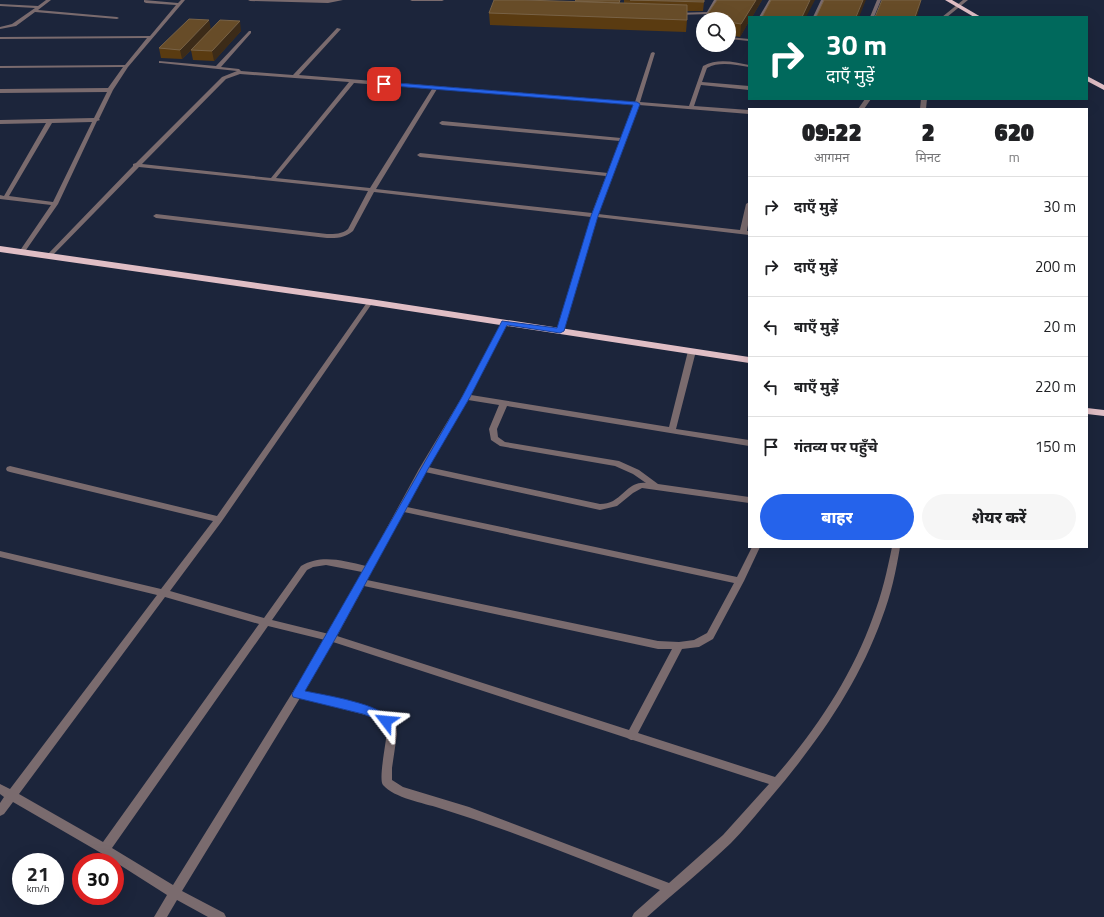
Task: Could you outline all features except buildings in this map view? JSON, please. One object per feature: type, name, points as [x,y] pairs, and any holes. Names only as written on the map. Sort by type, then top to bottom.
[{"type":"highway","points":[[948,0],[976,16]]},
{"type":"highway","points":[[1088,79],[1104,88]]},
{"type":"highway","points":[[0,249],[505,322],[748,360]]},
{"type":"highway","points":[[1088,410],[1104,413]]},
{"type":"street","points":[[0,28],[14,25],[50,0]]},
{"type":"street","points":[[146,0],[146,2],[150,3],[181,2]]},
{"type":"street","points":[[250,0],[328,2],[341,0]]},
{"type":"street","points":[[412,0],[442,0]]},
{"type":"street","points":[[670,14],[708,13],[716,0]]},
{"type":"street","points":[[762,16],[771,0]]},
{"type":"street","points":[[815,16],[823,0]]},
{"type":"street","points":[[872,16],[879,0]]},
{"type":"street","points":[[945,16],[966,0]]},
{"type":"street","points":[[22,252],[55,204],[97,120],[110,90],[126,66],[181,2]]},
{"type":"street","points":[[0,5],[40,7]]},
{"type":"street","points":[[34,11],[117,18]]},
{"type":"street","points":[[295,76],[339,29]]},
{"type":"street","points":[[217,68],[249,32]]},
{"type":"street","points":[[0,38],[150,37]]},
{"type":"street","points":[[736,38],[748,39]]},
{"type":"street","points":[[560,331],[594,216],[637,104],[653,53]]},
{"type":"street","points":[[185,65],[189,59]]},
{"type":"street","points":[[161,62],[249,72],[435,88],[748,112]]},
{"type":"street","points":[[691,108],[705,67],[724,63],[748,66]]},
{"type":"street","points":[[0,67],[126,66]]},
{"type":"street","points":[[49,256],[135,165],[224,78],[239,72],[249,72]]},
{"type":"street","points":[[272,180],[353,81]]},
{"type":"street","points":[[700,83],[748,88]]},
{"type":"street","points":[[156,216],[338,236],[346,234],[351,230],[372,190],[435,88]]},
{"type":"street","points":[[0,91],[110,90]]},
{"type":"street","points":[[0,122],[97,120]]},
{"type":"street","points":[[50,121],[3,197],[55,204]]},
{"type":"street","points":[[442,123],[623,140]]},
{"type":"street","points":[[420,155],[610,175]]},
{"type":"street","points":[[135,165],[372,190],[746,233],[748,214]]},
{"type":"street","points":[[0,811],[219,519],[370,302]]},
{"type":"street","points":[[160,917],[330,638],[466,397],[505,322]]},
{"type":"street","points":[[672,430],[692,351]]},
{"type":"street","points":[[466,397],[748,443]]},
{"type":"street","points":[[504,403],[493,429],[494,438],[502,444],[616,463],[629,467],[642,474],[654,485]]},
{"type":"street","points":[[10,469],[219,519]]},
{"type":"street","points":[[424,469],[600,507],[612,507],[621,501],[634,487],[642,485],[654,485],[748,500]]},
{"type":"street","points":[[402,509],[740,581]]},
{"type":"street","points":[[361,582],[658,646],[679,646],[696,644],[710,636],[740,581],[756,548]]},
{"type":"street","points":[[638,917],[728,838],[778,782],[816,734],[848,685],[870,639],[891,577],[896,548]]},
{"type":"street","points":[[0,554],[163,593],[265,622],[330,638],[778,782]]},
{"type":"street","points":[[105,849],[304,568],[319,561],[367,570]]},
{"type":"street","points":[[631,736],[679,646]]},
{"type":"street","points":[[297,694],[364,710],[380,716],[392,727],[393,739],[386,767],[387,782],[400,791],[469,812],[671,889]]},
{"type":"street","points":[[0,789],[105,849],[175,893],[220,917]]},
{"type":"route","points":[[384,84],[637,104],[594,216],[560,331],[505,322],[466,397],[297,694],[364,710],[380,716],[386,721]]}]
